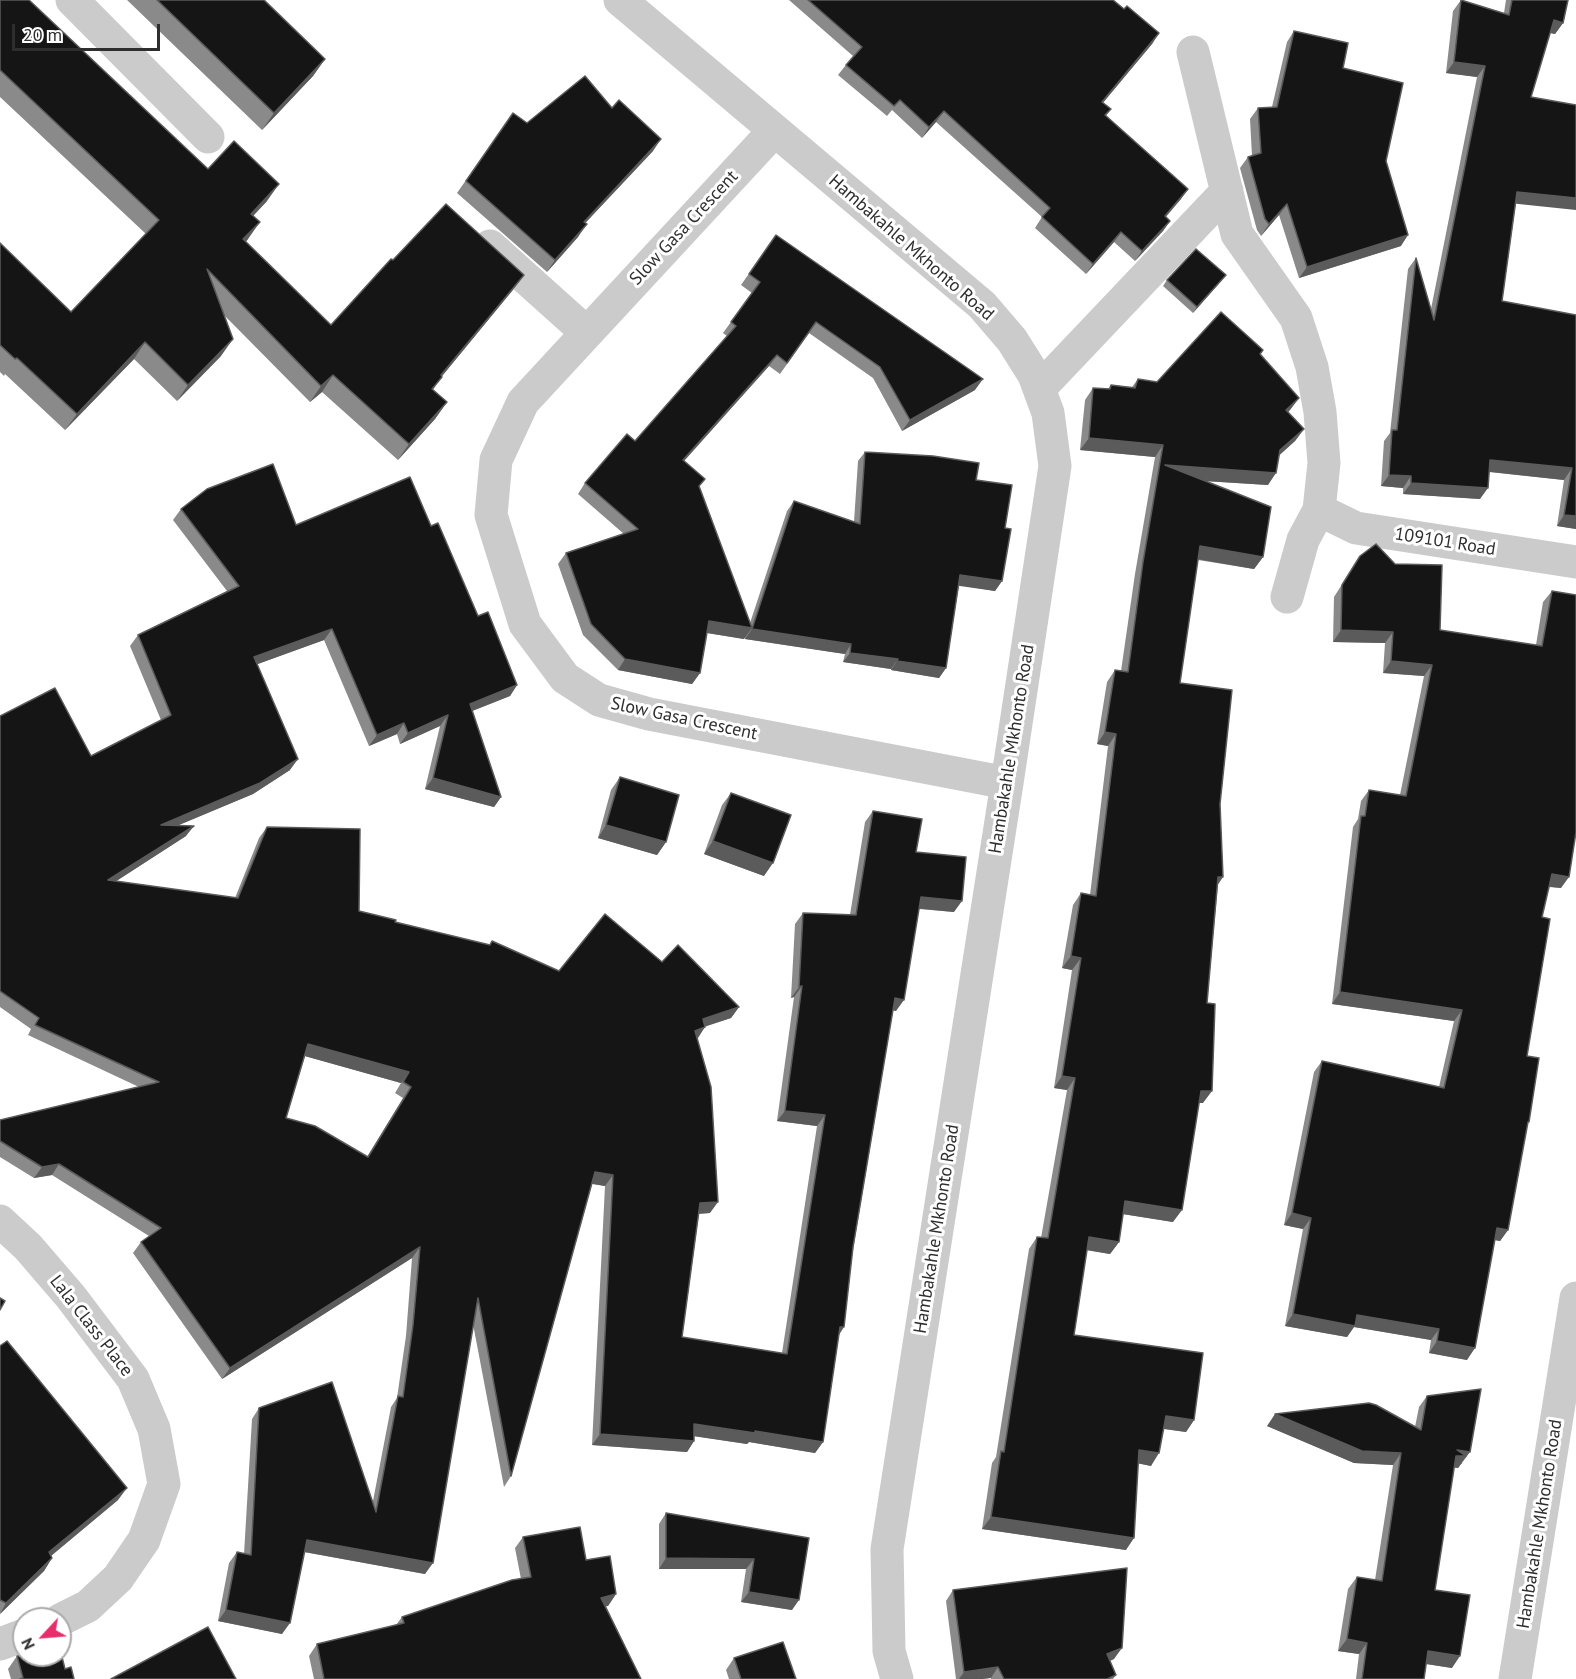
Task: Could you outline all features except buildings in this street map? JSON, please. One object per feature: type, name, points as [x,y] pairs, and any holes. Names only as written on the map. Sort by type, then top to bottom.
[{"type":"street","points":[[72,0],[208,137]]},
{"type":"street","name":"Hambakahle Mkhonto Road","points":[[620,0],[982,305],[1012,340],[1034,375],[1048,413],[1055,466],[1008,783],[887,1549],[889,1651],[897,1679]]},
{"type":"street","points":[[1193,52],[1237,234],[1296,318],[1312,367],[1320,412],[1324,463],[1319,510],[1303,540],[1287,597]]},
{"type":"street","name":"Slow Gasa Crescent","points":[[774,131],[523,402],[496,460],[491,515],[525,624],[565,678],[599,700],[649,714],[1008,783]]},
{"type":"street","points":[[1040,388],[1227,192]]},
{"type":"street","points":[[467,225],[587,333]]},
{"type":"street","name":"109101 Road","points":[[1319,510],[1356,528],[1576,562]]},
{"type":"street","name":"Lala Class Place","points":[[0,1221],[28,1247],[71,1297],[133,1379],[154,1429],[164,1484],[144,1540],[117,1578],[88,1606],[72,1614]]},
{"type":"street","name":"Hambakahle Mkhonto Road","points":[[1515,1679],[1576,1298]]}]
